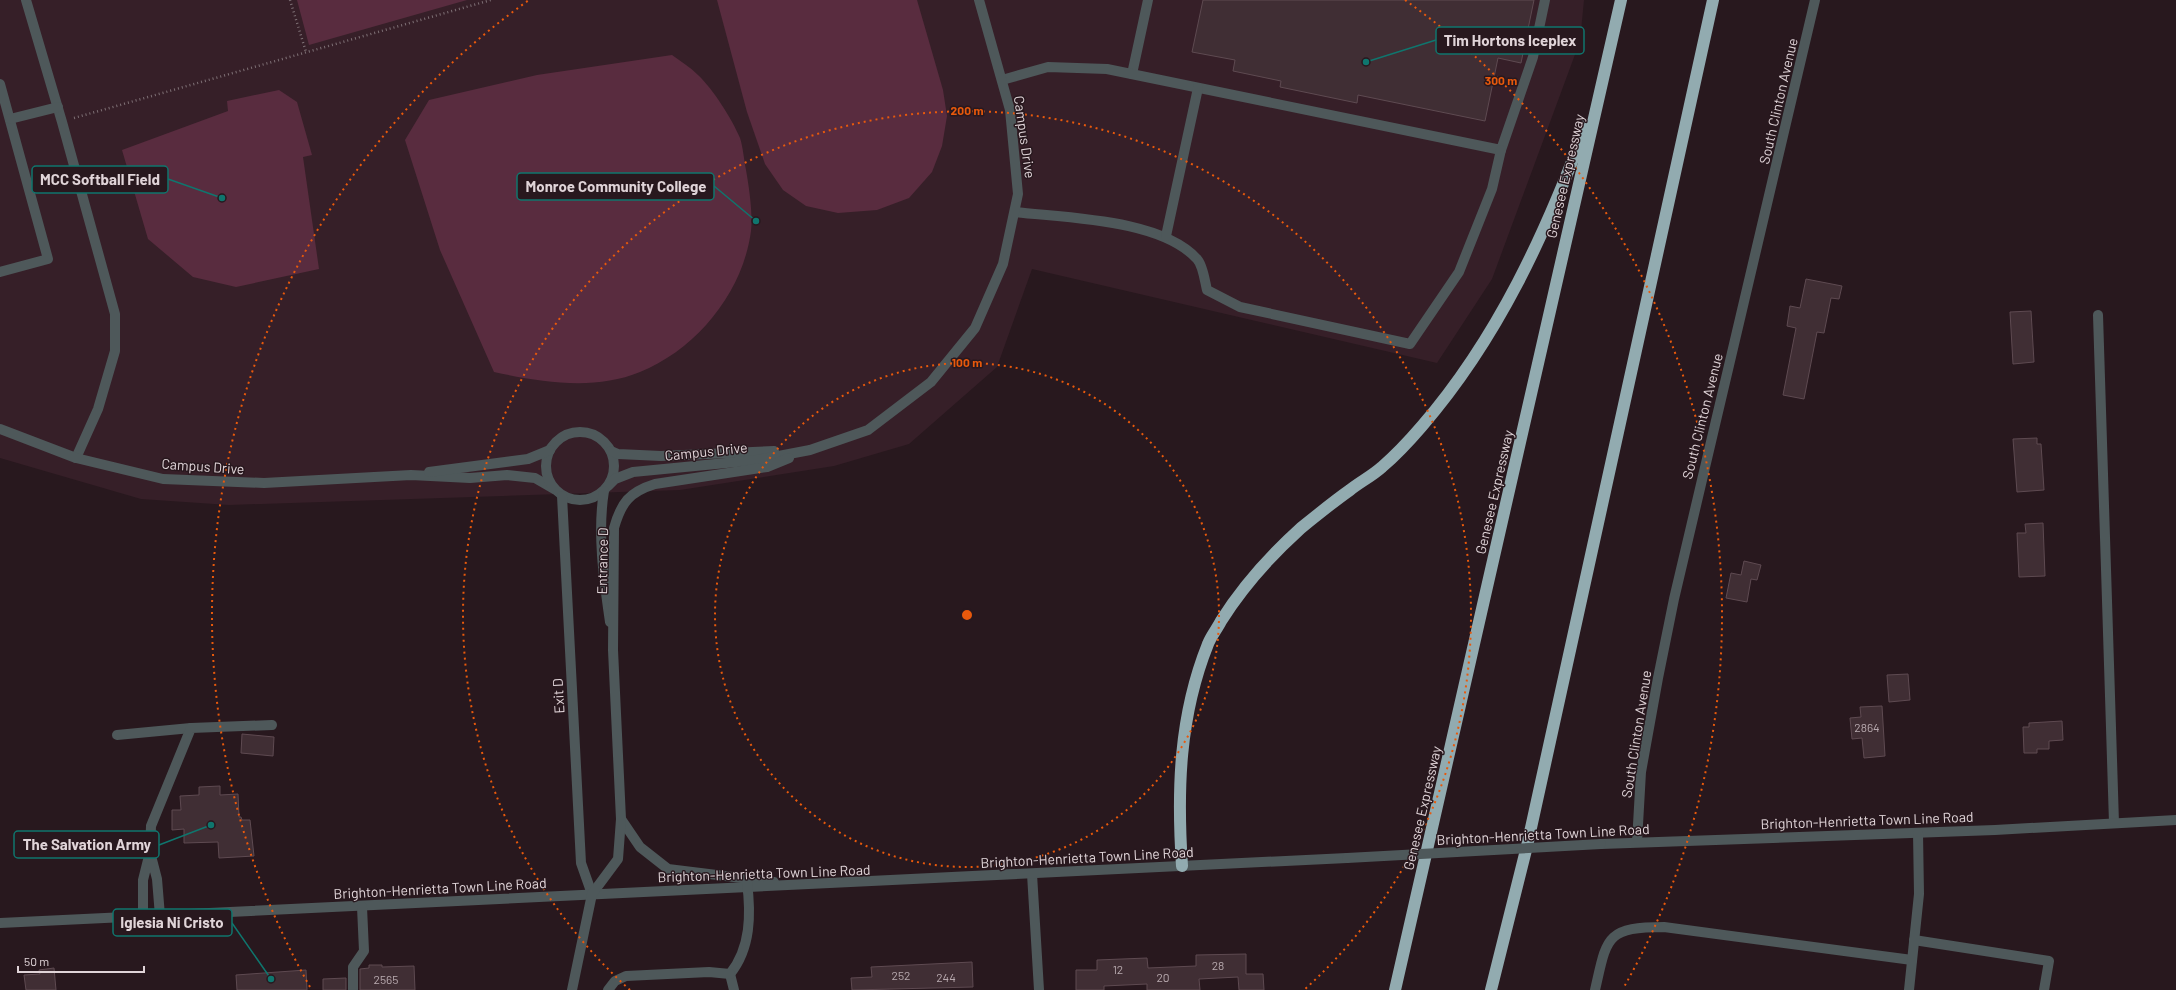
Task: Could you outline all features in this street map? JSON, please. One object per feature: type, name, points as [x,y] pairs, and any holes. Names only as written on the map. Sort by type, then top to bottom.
[{"type":"highway","name":"Genesee Expressway","points":[[1395,990],[1621,0]]},
{"type":"highway","points":[[1491,990],[1527,846],[1713,0]]},
{"type":"highway","points":[[1182,866],[1179,815],[1183,734],[1188,705],[1208,642],[1230,606],[1258,570],[1301,528],[1349,490],[1383,467],[1422,426],[1479,351],[1507,304],[1538,240],[1569,170],[1602,81]]},
{"type":"street","points":[[26,0],[58,107],[115,314],[115,351],[98,409],[76,458]]},
{"type":"street","name":"Campus Drive","points":[[606,489],[615,479],[633,472],[750,460],[810,450],[868,430],[931,382],[975,328],[1003,264],[1018,194],[1010,110],[978,0]]},
{"type":"street","points":[[1132,74],[1148,0]]},
{"type":"street","points":[[1014,212],[1134,226],[1166,236],[1198,259],[1207,290],[1240,307],[1410,344],[1459,272],[1492,189],[1501,150],[1533,57],[1545,0]]},
{"type":"street","name":"South Clinton Avenue","points":[[1637,842],[1641,772],[1674,599],[1815,0]]},
{"type":"street","points":[[1002,80],[1048,67],[1107,69],[1501,150]]},
{"type":"street","points":[[0,84],[48,259],[0,272]]},
{"type":"street","points":[[1166,236],[1198,88]]},
{"type":"street","points":[[10,119],[58,107]]},
{"type":"street","points":[[2098,315],[2114,823]]},
{"type":"street","name":"Campus Drive","points":[[0,429],[76,458],[171,479],[264,483],[411,475],[470,478],[525,476],[543,481],[554,489]]},
{"type":"street","points":[[583,432],[594,435],[604,441],[611,451],[614,461],[614,472],[606,489],[594,497],[584,500],[573,500],[562,496],[554,489],[548,479],[546,468],[547,456],[550,450],[561,438],[572,433],[583,432]]},
{"type":"street","name":"Campus Drive","points":[[411,475],[457,467],[528,459],[550,450]]},
{"type":"street","name":"Campus Drive","points":[[611,451],[618,454],[661,456],[810,450]]},
{"type":"street","name":"Entrance D","points":[[592,894],[618,859],[621,818],[613,650],[614,528],[620,509],[639,489],[654,484],[767,467],[810,450]]},
{"type":"street","name":"Entrance D","points":[[606,489],[601,531],[604,585],[613,650]]},
{"type":"street","name":"Exit D","points":[[562,496],[580,863],[592,894]]},
{"type":"street","points":[[117,735],[191,728],[272,725]]},
{"type":"street","points":[[143,916],[143,880],[150,852],[151,826],[191,728]]},
{"type":"street","points":[[621,818],[640,847],[668,869],[747,883],[748,925],[746,945],[738,963],[730,974]]},
{"type":"street","name":"Brighton-Henrietta Town Line Road","points":[[0,923],[362,907],[592,894],[747,883],[802,885],[1637,842],[1918,833],[2176,820]]},
{"type":"street","points":[[1909,990],[1919,894],[1918,833]]},
{"type":"street","points":[[150,852],[157,879],[160,916]]},
{"type":"street","points":[[1032,874],[1039,990]]},
{"type":"street","points":[[572,990],[592,894]]},
{"type":"street","points":[[353,990],[353,966],[364,951],[362,907]]},
{"type":"street","points":[[1595,990],[1604,950],[1611,938],[1625,931],[1641,927],[1664,927],[1912,960]]},
{"type":"street","points":[[1914,940],[2049,961],[2044,990]]},
{"type":"street","points":[[608,990],[615,981],[626,976],[709,972],[730,974]]},
{"type":"street","points":[[730,974],[734,990]]},
{"type":"path","points":[[290,0],[306,52]]},
{"type":"path","points":[[62,122],[491,0]]},
{"type":"shaded area","points":[[0,0],[1584,0],[1580,41],[1492,279],[1437,363],[1032,269],[997,367],[909,444],[834,466],[680,490],[229,505],[141,499],[0,458]]},
{"type":"shaded area","points":[[297,0],[467,0],[309,45]]},
{"type":"shaded area","points":[[717,0],[917,0],[943,90],[947,116],[942,146],[932,172],[909,198],[877,210],[838,213],[806,206],[783,190],[765,164],[747,112]]},
{"type":"shaded area","points":[[672,55],[695,72],[710,88],[732,122],[742,145],[750,200],[751,231],[746,254],[738,276],[727,296],[714,316],[680,349],[661,362],[640,372],[622,378],[586,383],[567,383],[530,379],[494,372],[440,250],[405,140],[429,100],[537,75]]},
{"type":"shaded area","points":[[279,90],[297,102],[312,155],[303,157],[319,269],[236,287],[193,277],[148,239],[122,150],[228,111],[227,101]]},
{"type":"building","points":[[1203,0],[1534,0],[1521,63],[1498,58],[1485,121],[1358,95],[1357,103],[1280,87],[1281,81],[1233,71],[1235,60],[1192,52]]},
{"type":"building","points":[[1806,279],[1842,286],[1839,299],[1831,298],[1824,333],[1817,332],[1804,399],[1783,395],[1796,328],[1787,326],[1790,306],[1800,308]]},
{"type":"building","points":[[2031,311],[2034,362],[2013,364],[2010,312]]},
{"type":"building","points":[[2037,438],[2037,444],[2041,444],[2044,490],[2017,492],[2013,439]]},
{"type":"building","points":[[2043,523],[2045,576],[2019,577],[2017,533],[2026,533],[2025,524]]},
{"type":"building","points":[[1744,561],[1761,565],[1757,580],[1751,579],[1747,602],[1726,598],[1731,573],[1741,575]]},
{"type":"building","points":[[1908,674],[1910,700],[1889,702],[1887,675]]},
{"type":"building","points":[[1882,706],[1885,756],[1864,758],[1862,738],[1852,739],[1850,718],[1861,717],[1860,707]]},
{"type":"building","points":[[2062,721],[2063,740],[2049,741],[2049,749],[2037,749],[2037,753],[2024,753],[2023,727],[2029,727],[2029,723]]},
{"type":"building","points":[[242,734],[274,737],[273,756],[241,753]]},
{"type":"building","points":[[220,786],[220,795],[238,794],[239,817],[241,817],[242,820],[250,820],[254,856],[219,858],[218,842],[184,843],[184,829],[172,830],[172,810],[181,810],[180,796],[199,795],[199,787]]},
{"type":"building","points":[[1246,954],[1246,974],[1263,974],[1264,990],[1239,990],[1238,977],[1199,979],[1200,990],[1147,990],[1147,984],[1104,986],[1104,990],[1076,990],[1076,970],[1097,970],[1097,960],[1147,958],[1148,968],[1196,966],[1196,955]]},
{"type":"building","points":[[972,962],[973,987],[852,990],[851,978],[872,977],[871,967]]},
{"type":"building","points":[[369,965],[382,965],[382,967],[414,966],[415,990],[360,990],[360,969],[369,968]]},
{"type":"building","points":[[54,968],[56,990],[26,990],[24,975],[40,974],[39,970]]},
{"type":"building","points":[[306,970],[307,990],[237,990],[236,975]]},
{"type":"building","points":[[346,978],[346,990],[323,990],[323,979]]},
{"type":"place","name":"Tim Hortons Iceplex","points":[[1366,62]]},
{"type":"place","name":"MCC Softball Field","points":[[222,198]]},
{"type":"place","name":"Monroe Community College","points":[[756,221]]},
{"type":"place","name":"The Salvation Army","points":[[211,825]]},
{"type":"place","name":"Iglesia Ni Cristo","points":[[271,979]]}]
